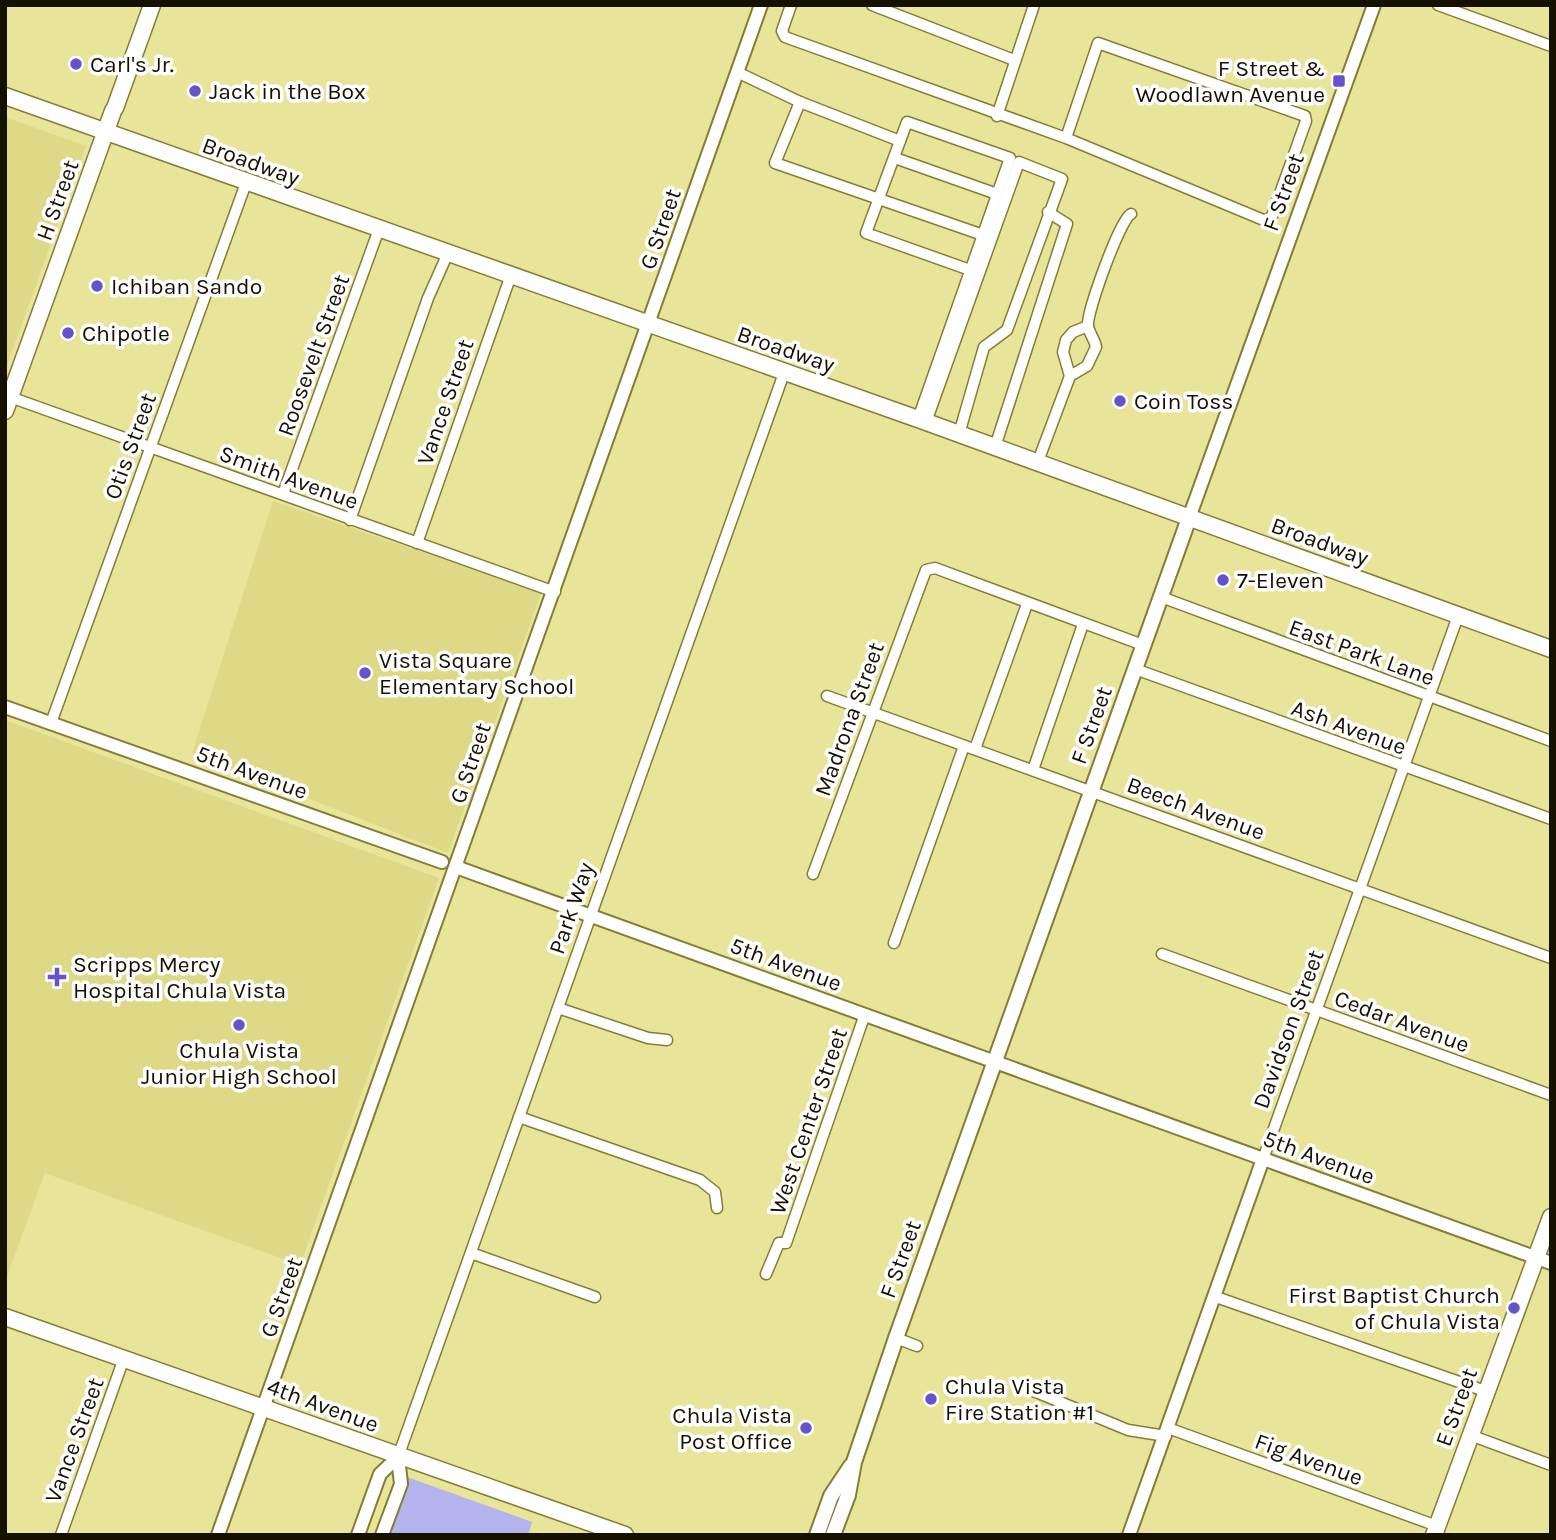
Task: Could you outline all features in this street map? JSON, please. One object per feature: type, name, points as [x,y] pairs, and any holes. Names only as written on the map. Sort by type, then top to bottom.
[{"type":"main road","name":"H Street","points":[[8,404],[152,5]]},
{"type":"main road","name":"Broadway","points":[[5,96],[922,420],[1551,649]]},
{"type":"main road","name":"F Street","points":[[833,1535],[848,1496],[854,1462],[896,1338],[1189,518]]},
{"type":"main road","name":"E Street","points":[[1436,1531],[1485,1391],[1543,1261],[1551,1217]]},
{"type":"main road","name":"4th Avenue","points":[[5,1317],[625,1535]]},
{"type":"main road","name":"F Street","points":[[817,1535],[831,1496],[854,1462]]},
{"type":"street","name":"G Street","points":[[218,1535],[527,660],[555,592],[761,5]]},
{"type":"street","points":[[791,5],[782,31],[785,37],[997,116],[1066,138],[1266,221],[1272,216],[1306,121],[1304,116],[1098,43],[1066,138]]},
{"type":"street","points":[[872,5],[1014,60]]},
{"type":"street","points":[[997,116],[1034,5]]},
{"type":"street","name":"F Street","points":[[1189,518],[1374,5]]},
{"type":"street","points":[[1438,5],[1551,46]]},
{"type":"street","points":[[737,72],[800,102],[900,141]]},
{"type":"street","points":[[800,102],[775,163],[878,201],[983,235]]},
{"type":"street","points":[[922,420],[970,270],[1010,158],[906,122],[866,233],[970,270]]},
{"type":"street","points":[[895,158],[997,194]]},
{"type":"street","points":[[922,420],[1018,162],[1062,179],[1007,330],[984,347],[959,434]]},
{"type":"street","name":"Otis Street","points":[[51,723],[246,183]]},
{"type":"street","points":[[995,447],[1067,224],[1048,212]]},
{"type":"street","points":[[1070,376],[1087,366],[1096,347],[1088,326],[1115,235],[1124,217],[1131,214]]},
{"type":"street","name":"Roosevelt Street","points":[[283,494],[379,229]]},
{"type":"street","points":[[350,520],[428,298],[447,253]]},
{"type":"street","name":"Vance Street","points":[[417,543],[511,275]]},
{"type":"street","points":[[1037,464],[1070,376],[1063,352],[1066,340],[1073,332],[1088,326]]},
{"type":"street","name":"Park Way","points":[[382,1535],[401,1484],[398,1457],[784,373]]},
{"type":"street","name":"Smith Avenue","points":[[8,404],[150,448],[555,592]]},
{"type":"street","name":"Madrona Street","points":[[813,874],[926,570],[935,568],[1027,604]]},
{"type":"street","name":"East Park Lane","points":[[1161,597],[1551,741]]},
{"type":"street","points":[[975,749],[1027,604],[1143,645]]},
{"type":"street","name":"Davidson Street","points":[[1129,1535],[1458,616]]},
{"type":"street","points":[[1032,770],[1083,624]]},
{"type":"street","name":"Ash Avenue","points":[[1135,669],[1551,819]]},
{"type":"street","name":"Beech Avenue","points":[[827,696],[1362,887],[1551,958]]},
{"type":"street","name":"5th Avenue","points":[[5,707],[865,1014],[1543,1261]]},
{"type":"street","points":[[894,943],[964,746]]},
{"type":"street","name":"Cedar Avenue","points":[[1161,954],[1551,1095]]},
{"type":"street","points":[[558,1008],[648,1038],[667,1040]]},
{"type":"street","name":"West Center Street","points":[[765,1274],[779,1243],[786,1243],[865,1014]]},
{"type":"street","points":[[519,1117],[700,1180],[715,1192],[717,1208]]},
{"type":"street","points":[[471,1254],[595,1297]]},
{"type":"street","points":[[1216,1297],[1485,1391]]},
{"type":"street","points":[[896,1338],[917,1346]]},
{"type":"street","name":"Vance Street","points":[[61,1535],[124,1357]]},
{"type":"street","name":"Fig Avenue","points":[[1031,1390],[1128,1430],[1167,1432],[1436,1531]]},
{"type":"street","points":[[1470,1435],[1551,1465]]},
{"type":"street","name":"Park Way","points":[[358,1535],[380,1474],[398,1457]]},
{"type":"shaded area","points":[[5,117],[86,146],[5,371]]},
{"type":"shaded area","name":"Vista Square Elementary School","points":[[273,501],[541,593],[448,853],[192,753]]},
{"type":"shaded area","name":"Chula Vista Junior High School","points":[[5,720],[439,878],[300,1265],[45,1173],[5,1281]]},
{"type":"shaded area","points":[[407,1477],[532,1522],[528,1535],[387,1535]]},
{"type":"place","name":"Carl's Jr.","points":[[76,64]]},
{"type":"place","name":"F Street & Woodlawn Avenue","points":[[1339,81]]},
{"type":"place","name":"Jack in the Box","points":[[195,91]]},
{"type":"place","name":"Ichiban Sando","points":[[97,286]]},
{"type":"place","name":"Chipotle","points":[[68,333]]},
{"type":"place","name":"Coin Toss","points":[[1120,401]]},
{"type":"place","name":"7-Eleven","points":[[1223,580]]},
{"type":"place","name":"Vista Square Elementary School","points":[[365,673]]},
{"type":"place","name":"Scripps Mercy Hospital Chula Vista","points":[[57,977]]},
{"type":"place","name":"Chula Vista Junior High School","points":[[239,1025]]},
{"type":"place","name":"First Baptist Church of Chula Vista","points":[[1514,1308]]},
{"type":"place","name":"Chula Vista Fire Station #1","points":[[931,1399]]},
{"type":"place","name":"Chula Vista Post Office","points":[[806,1428]]}]
